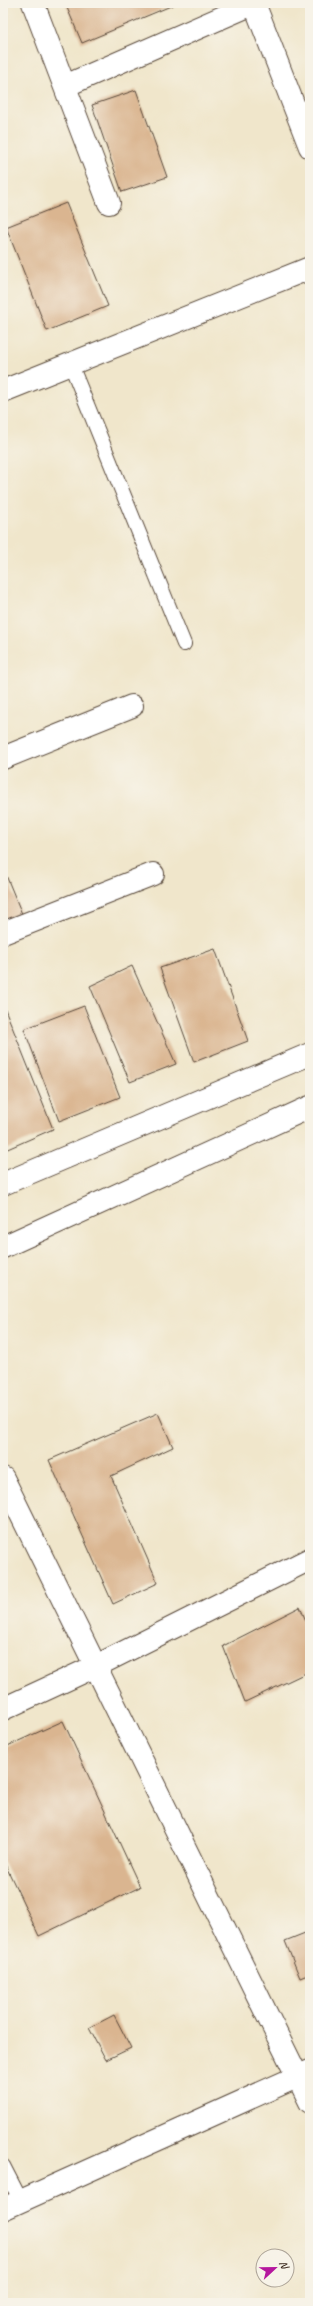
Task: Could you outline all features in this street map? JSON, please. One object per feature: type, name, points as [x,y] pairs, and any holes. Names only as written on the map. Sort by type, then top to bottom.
[{"type":"street","points":[[33,3],[109,204]]},
{"type":"street","points":[[65,86],[254,3],[310,147]]},
{"type":"street","points":[[3,391],[310,268]]},
{"type":"street","points":[[3,758],[132,706]]},
{"type":"street","points":[[3,933],[153,874]]},
{"type":"street","points":[[3,1184],[310,1054]]},
{"type":"street","points":[[3,1247],[310,1108]]},
{"type":"street","points":[[3,1478],[96,1666],[304,2074],[310,2102]]},
{"type":"street","points":[[3,1709],[96,1666],[310,1559]]},
{"type":"street","points":[[12,2205],[304,2074]]},
{"type":"lane","points":[[71,365],[184,644]]},
{"type":"lane","points":[[3,2166],[12,2205]]},
{"type":"building","points":[[65,3],[178,3],[82,43]]},
{"type":"building","points":[[136,90],[167,177],[122,192],[92,105]]},
{"type":"building","points":[[66,203],[108,306],[47,331],[6,227]]},
{"type":"building","points":[[3,868],[22,914],[3,922]]},
{"type":"building","points":[[215,949],[248,1041],[194,1062],[160,968]]},
{"type":"building","points":[[132,966],[176,1064],[130,1082],[90,986]]},
{"type":"building","points":[[3,1004],[53,1129],[3,1151]]},
{"type":"building","points":[[84,1006],[120,1097],[59,1121],[24,1029]]},
{"type":"building","points":[[158,1413],[173,1447],[111,1476],[158,1583],[113,1604],[49,1460]]},
{"type":"building","points":[[300,1607],[310,1630],[310,1671],[245,1702],[223,1646]]},
{"type":"building","points":[[63,1721],[140,1887],[39,1936],[3,1860],[3,1748]]},
{"type":"building","points":[[310,1931],[310,1974],[300,1978],[285,1941]]},
{"type":"building","points":[[114,2015],[131,2048],[106,2060],[89,2028]]}]
